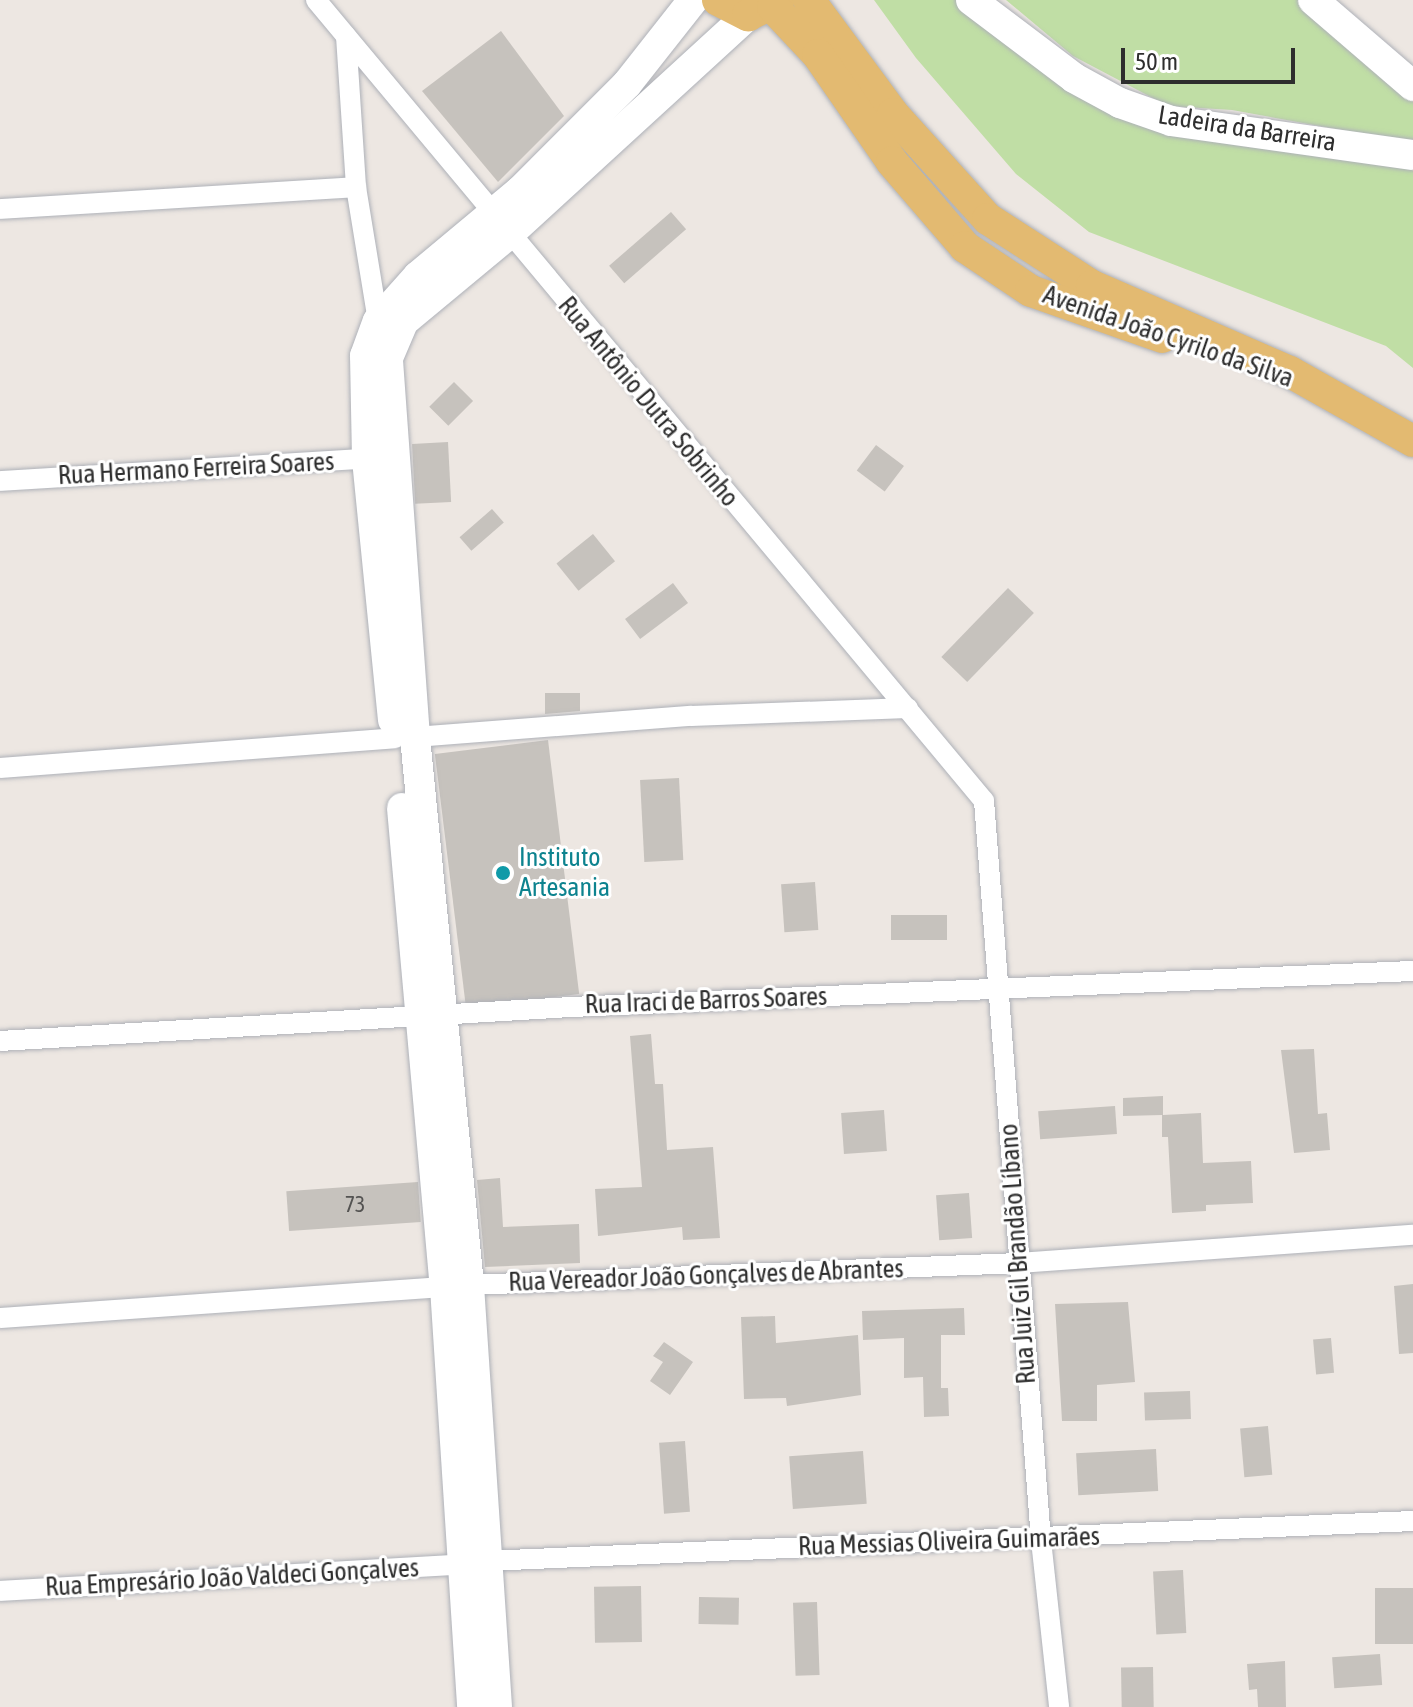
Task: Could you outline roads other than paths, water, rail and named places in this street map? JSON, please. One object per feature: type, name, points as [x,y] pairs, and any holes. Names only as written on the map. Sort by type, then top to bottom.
[{"type":"main road","points":[[380,458],[388,358],[403,322],[501,225],[645,65],[693,0]]},
{"type":"main road","name":"Avenida João Cyrilo da Silva","points":[[718,0],[767,7],[818,55],[941,223],[987,265],[1061,304],[1309,384]]},
{"type":"main road","name":"Avenida João Cyrilo da Silva","points":[[809,0],[893,114],[988,219],[1092,286],[1309,384],[1413,441]]},
{"type":"main road","name":"Ladeira da Barreira","points":[[971,0],[1074,78],[1120,103],[1171,121],[1413,155]]},
{"type":"main road","points":[[1313,0],[1413,86]]},
{"type":"main road","points":[[472,1707],[475,1563],[457,1286],[380,458],[365,356],[378,321],[418,276],[501,225],[767,7]]},
{"type":"main road","points":[[475,1563],[497,1707]]},
{"type":"street","name":"Rua Antônio Dutra Sobrinho","points":[[316,0],[984,801]]},
{"type":"street","points":[[346,36],[356,187],[378,321]]},
{"type":"street","points":[[0,209],[356,187]]},
{"type":"street","name":"Rua Hermano Ferreira Soares","points":[[0,481],[380,458]]},
{"type":"street","points":[[0,768],[691,716],[908,708]]},
{"type":"street","name":"Rua Juiz Gil Brandão Líbano","points":[[984,801],[1018,1263],[1041,1540],[1059,1707]]},
{"type":"street","name":"Rua Iraci de Barros Soares","points":[[0,1041],[433,1015],[1413,971]]},
{"type":"street","name":"Rua Vereador João Gonçalves de Abrantes","points":[[0,1318],[457,1286],[1018,1263],[1413,1235]]},
{"type":"street","name":"Rua Messias Oliveira Guimarães","points":[[475,1563],[1413,1521]]},
{"type":"street","name":"Rua Empresário João Valdeci Gonçalves","points":[[0,1591],[475,1563]]},
{"type":"place","name":"Instituto Artesania","points":[[503,873]]}]
